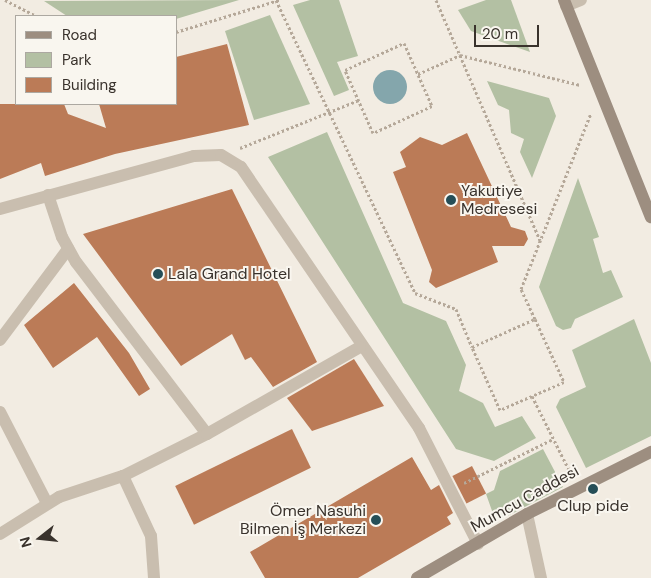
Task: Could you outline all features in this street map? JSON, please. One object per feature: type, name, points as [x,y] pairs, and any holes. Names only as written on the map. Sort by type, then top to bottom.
[{"type":"street","points":[[581,0],[565,3],[651,217]]},
{"type":"street","points":[[0,208],[194,156],[221,155],[252,179],[360,347],[419,428],[478,544]]},
{"type":"street","points":[[48,196],[68,249],[207,434]]},
{"type":"street","points":[[0,340],[68,249]]},
{"type":"street","points":[[0,534],[47,503],[123,476],[207,434],[360,347]]},
{"type":"street","points":[[0,412],[47,503]]},
{"type":"street","name":"Mumcu Caddesi","points":[[417,578],[527,514],[651,452]]},
{"type":"street","points":[[123,476],[151,536],[154,578]]},
{"type":"street","points":[[527,514],[541,578]]},
{"type":"path","points":[[5,0],[35,15]]},
{"type":"path","points":[[178,31],[277,0],[415,293],[456,310],[500,410],[564,382],[521,289],[600,90],[460,55],[418,74]]},
{"type":"path","points":[[436,0],[540,240]]},
{"type":"path","points":[[404,43],[432,106],[374,132],[359,100],[345,70],[404,43]]},
{"type":"path","points":[[221,155],[359,100]]},
{"type":"path","points":[[472,347],[536,319]]},
{"type":"path","points":[[532,396],[578,488]]},
{"type":"path","points":[[451,490],[553,439]]},
{"type":"green space","points":[[239,0],[178,18],[178,15],[65,15],[44,1]]},
{"type":"green space","points":[[310,0],[339,0],[358,56],[337,62],[349,90],[334,96],[293,5]]},
{"type":"green space","points":[[486,0],[511,0],[530,52],[471,31],[458,10]]},
{"type":"green space","points":[[270,15],[310,104],[254,120],[225,31]]},
{"type":"green space","points":[[487,81],[549,98],[556,116],[532,178],[520,152],[524,139],[511,133],[509,110],[498,105]]},
{"type":"green space","points":[[327,132],[403,303],[446,321],[466,365],[459,391],[483,403],[495,427],[522,416],[536,438],[494,461],[456,449],[268,157]]},
{"type":"green space","points":[[578,178],[599,237],[593,239],[603,273],[611,270],[623,297],[575,319],[571,328],[563,330],[556,326],[539,287]]},
{"type":"green space","points":[[634,319],[651,363],[651,436],[586,468],[556,407],[560,399],[586,387],[572,350]]},
{"type":"green space","points":[[543,449],[563,487],[496,522],[486,494],[494,490],[500,471]]},
{"type":"water","points":[[390,70],[397,71],[402,75],[406,80],[406,94],[402,99],[397,103],[390,104],[383,103],[378,99],[374,94],[373,87],[374,80],[378,75],[383,71]]},
{"type":"building","points":[[227,44],[249,125],[115,154],[45,176],[41,163],[0,179],[0,104],[64,105],[68,114],[106,128],[99,105],[178,105],[178,56]]},
{"type":"building","name":"Yakutiye Medresesi","points":[[467,133],[511,227],[525,231],[528,239],[524,246],[492,246],[498,262],[436,288],[429,282],[432,270],[393,172],[406,167],[400,152],[420,137],[442,145]]},
{"type":"building","points":[[232,189],[317,362],[273,387],[251,357],[245,360],[232,334],[181,366],[83,234]]},
{"type":"building","points":[[74,283],[129,353],[150,389],[139,396],[97,337],[53,368],[24,325]]},
{"type":"building","points":[[354,359],[384,406],[312,431],[287,398]]},
{"type":"building","points":[[292,429],[311,468],[194,525],[175,486]]},
{"type":"building","name":"Ömer Nasuhi Bilmen İş Merkezi","points":[[412,457],[431,490],[439,485],[453,513],[447,517],[451,524],[358,578],[265,578],[250,552]]},
{"type":"building","points":[[472,466],[486,494],[466,504],[452,476]]},
{"type":"place","name":"Yakutiye Medresesi","points":[[451,200]]},
{"type":"place","name":"Lala Grand Hotel","points":[[158,274]]},
{"type":"place","name":"Clup pide","points":[[593,489]]},
{"type":"place","name":"Ömer Nasuhi Bilmen İş Merkezi","points":[[376,520]]}]
